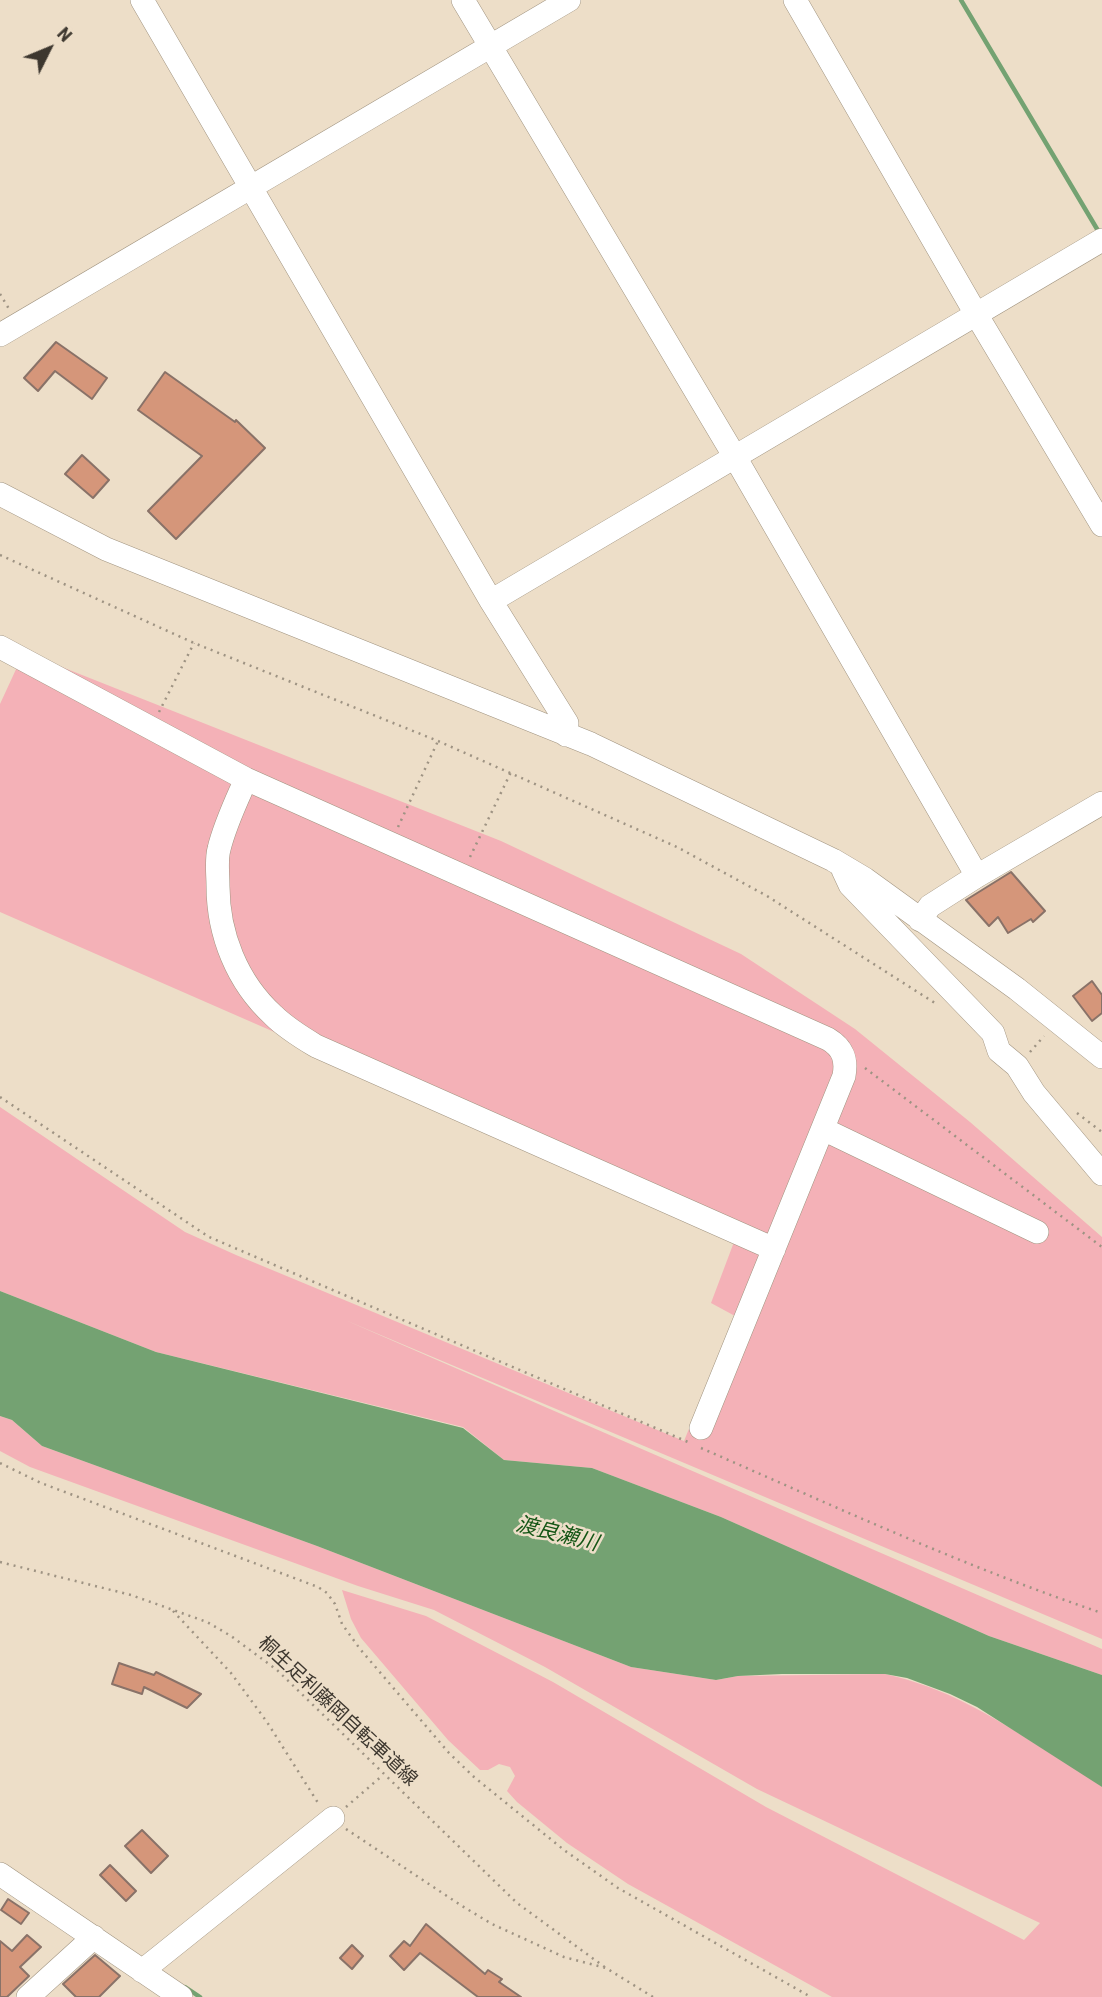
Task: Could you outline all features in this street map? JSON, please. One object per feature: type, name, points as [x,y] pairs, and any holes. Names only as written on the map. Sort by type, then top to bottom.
[{"type":"street","points":[[142,0],[491,601],[566,723],[566,735]]},
{"type":"street","points":[[463,0],[735,457],[977,876]]},
{"type":"street","points":[[0,335],[569,0]]},
{"type":"street","points":[[795,0],[976,314],[1102,525]]},
{"type":"street","points":[[491,601],[1102,240]]},
{"type":"street","points":[[0,494],[117,554],[566,735],[680,785],[840,864],[865,879],[1017,989],[1102,1057]]},
{"type":"street","points":[[0,647],[246,779],[828,1039],[840,1049],[845,1058],[844,1076],[701,1428]]},
{"type":"street","points":[[246,779],[228,819],[218,851],[218,910],[223,934],[235,963],[252,991],[273,1015],[316,1046],[774,1249]]},
{"type":"street","points":[[920,920],[930,906],[1102,803]]},
{"type":"street","points":[[840,864],[850,885],[993,1033],[999,1051],[1017,1066],[1034,1093],[1102,1174]]},
{"type":"street","points":[[822,1129],[1037,1232]]},
{"type":"street","points":[[142,1971],[332,1818]]},
{"type":"street","points":[[0,1874],[181,1997]]},
{"type":"street","points":[[28,1997],[94,1937]]},
{"type":"path","points":[[0,555],[194,643],[438,741],[677,847],[828,933],[948,1012]]},
{"type":"path","points":[[163,705],[194,643]]},
{"type":"path","points":[[391,843],[438,741]]},
{"type":"path","points":[[463,875],[511,772]]},
{"type":"path","points":[[1017,1066],[1057,1022]]},
{"type":"path","points":[[840,1049],[1102,1247]]},
{"type":"path","points":[[0,1097],[209,1237],[970,1565],[1102,1613]]},
{"type":"path","points":[[0,1463],[41,1483],[327,1593],[335,1604],[342,1624],[360,1650],[449,1753],[474,1777],[564,1850],[618,1888],[811,1997]]},
{"type":"path","name":"桐生足利藤岡自転車道線","points":[[0,1562],[117,1591],[171,1609],[207,1622],[251,1650],[277,1670],[517,1903],[606,1968]]},
{"type":"path","points":[[171,1609],[231,1673],[267,1721],[320,1806],[332,1818],[492,1924],[565,1957],[606,1968],[653,1997]]},
{"type":"path","points":[[332,1818],[384,1774]]},
{"type":"shaded area","points":[[24,652],[501,841],[741,954],[855,1029],[970,1122],[1102,1237],[1102,1639],[345,1320],[1102,1649],[1102,1675],[989,1636],[721,1517],[592,1468],[504,1460],[463,1427],[156,1352],[0,1291],[0,1107],[185,1232],[684,1441],[735,1316],[711,1303],[734,1242],[288,1038],[0,912],[0,704]]},
{"type":"shaded area","points":[[0,1416],[12,1420],[42,1446],[317,1546],[631,1667],[716,1680],[738,1676],[885,1674],[928,1687],[986,1714],[1102,1787],[1102,1997],[832,1997],[628,1884],[567,1843],[517,1802],[507,1791],[515,1776],[510,1767],[499,1764],[488,1770],[480,1770],[448,1740],[361,1638],[351,1619],[342,1590],[426,1616],[553,1682],[766,1807],[1024,1940],[1040,1923],[757,1789],[545,1667],[434,1610],[358,1586],[30,1467],[0,1451]]},
{"type":"water","name":"渡良瀬川","points":[[0,1291],[156,1352],[463,1428],[504,1460],[592,1468],[721,1517],[989,1636],[1102,1675],[1102,1787],[977,1707],[907,1678],[885,1674],[782,1674],[716,1680],[631,1667],[317,1546],[42,1446],[12,1420],[0,1416]]},
{"type":"building","points":[[56,342],[107,378],[92,399],[55,371],[38,391],[24,378]]},
{"type":"building","points":[[165,372],[235,422],[236,420],[265,448],[176,539],[148,511],[202,456],[138,410]]},
{"type":"building","points":[[82,455],[109,480],[93,498],[65,474]]},
{"type":"building","points":[[1011,872],[1045,911],[1033,922],[1031,919],[1008,933],[998,917],[989,926],[966,900]]},
{"type":"building","points":[[1092,981],[1102,995],[1102,1013],[1092,1021],[1073,996]]},
{"type":"building","points":[[119,1663],[154,1675],[156,1672],[201,1694],[187,1708],[144,1687],[142,1694],[112,1684]]},
{"type":"building","points":[[142,1830],[168,1856],[151,1873],[125,1846]]},
{"type":"building","points":[[110,1865],[136,1891],[126,1901],[100,1875]]},
{"type":"building","points":[[8,1899],[29,1913],[21,1924],[1,1910]]},
{"type":"building","points":[[426,1924],[485,1974],[488,1970],[502,1979],[499,1982],[521,1997],[478,1997],[420,1953],[404,1970],[390,1956],[404,1941],[410,1946]]},
{"type":"building","points":[[27,1935],[41,1947],[20,1967],[29,1976],[7,1997],[0,1997],[0,1941],[12,1951]]},
{"type":"building","points":[[352,1945],[363,1956],[352,1969],[340,1958]]},
{"type":"building","points":[[95,1955],[120,1976],[99,1997],[76,1997],[63,1984]]},
{"type":"waterway","points":[[961,0],[1100,234]]},
{"type":"waterway","points":[[185,1987],[200,1997]]}]
